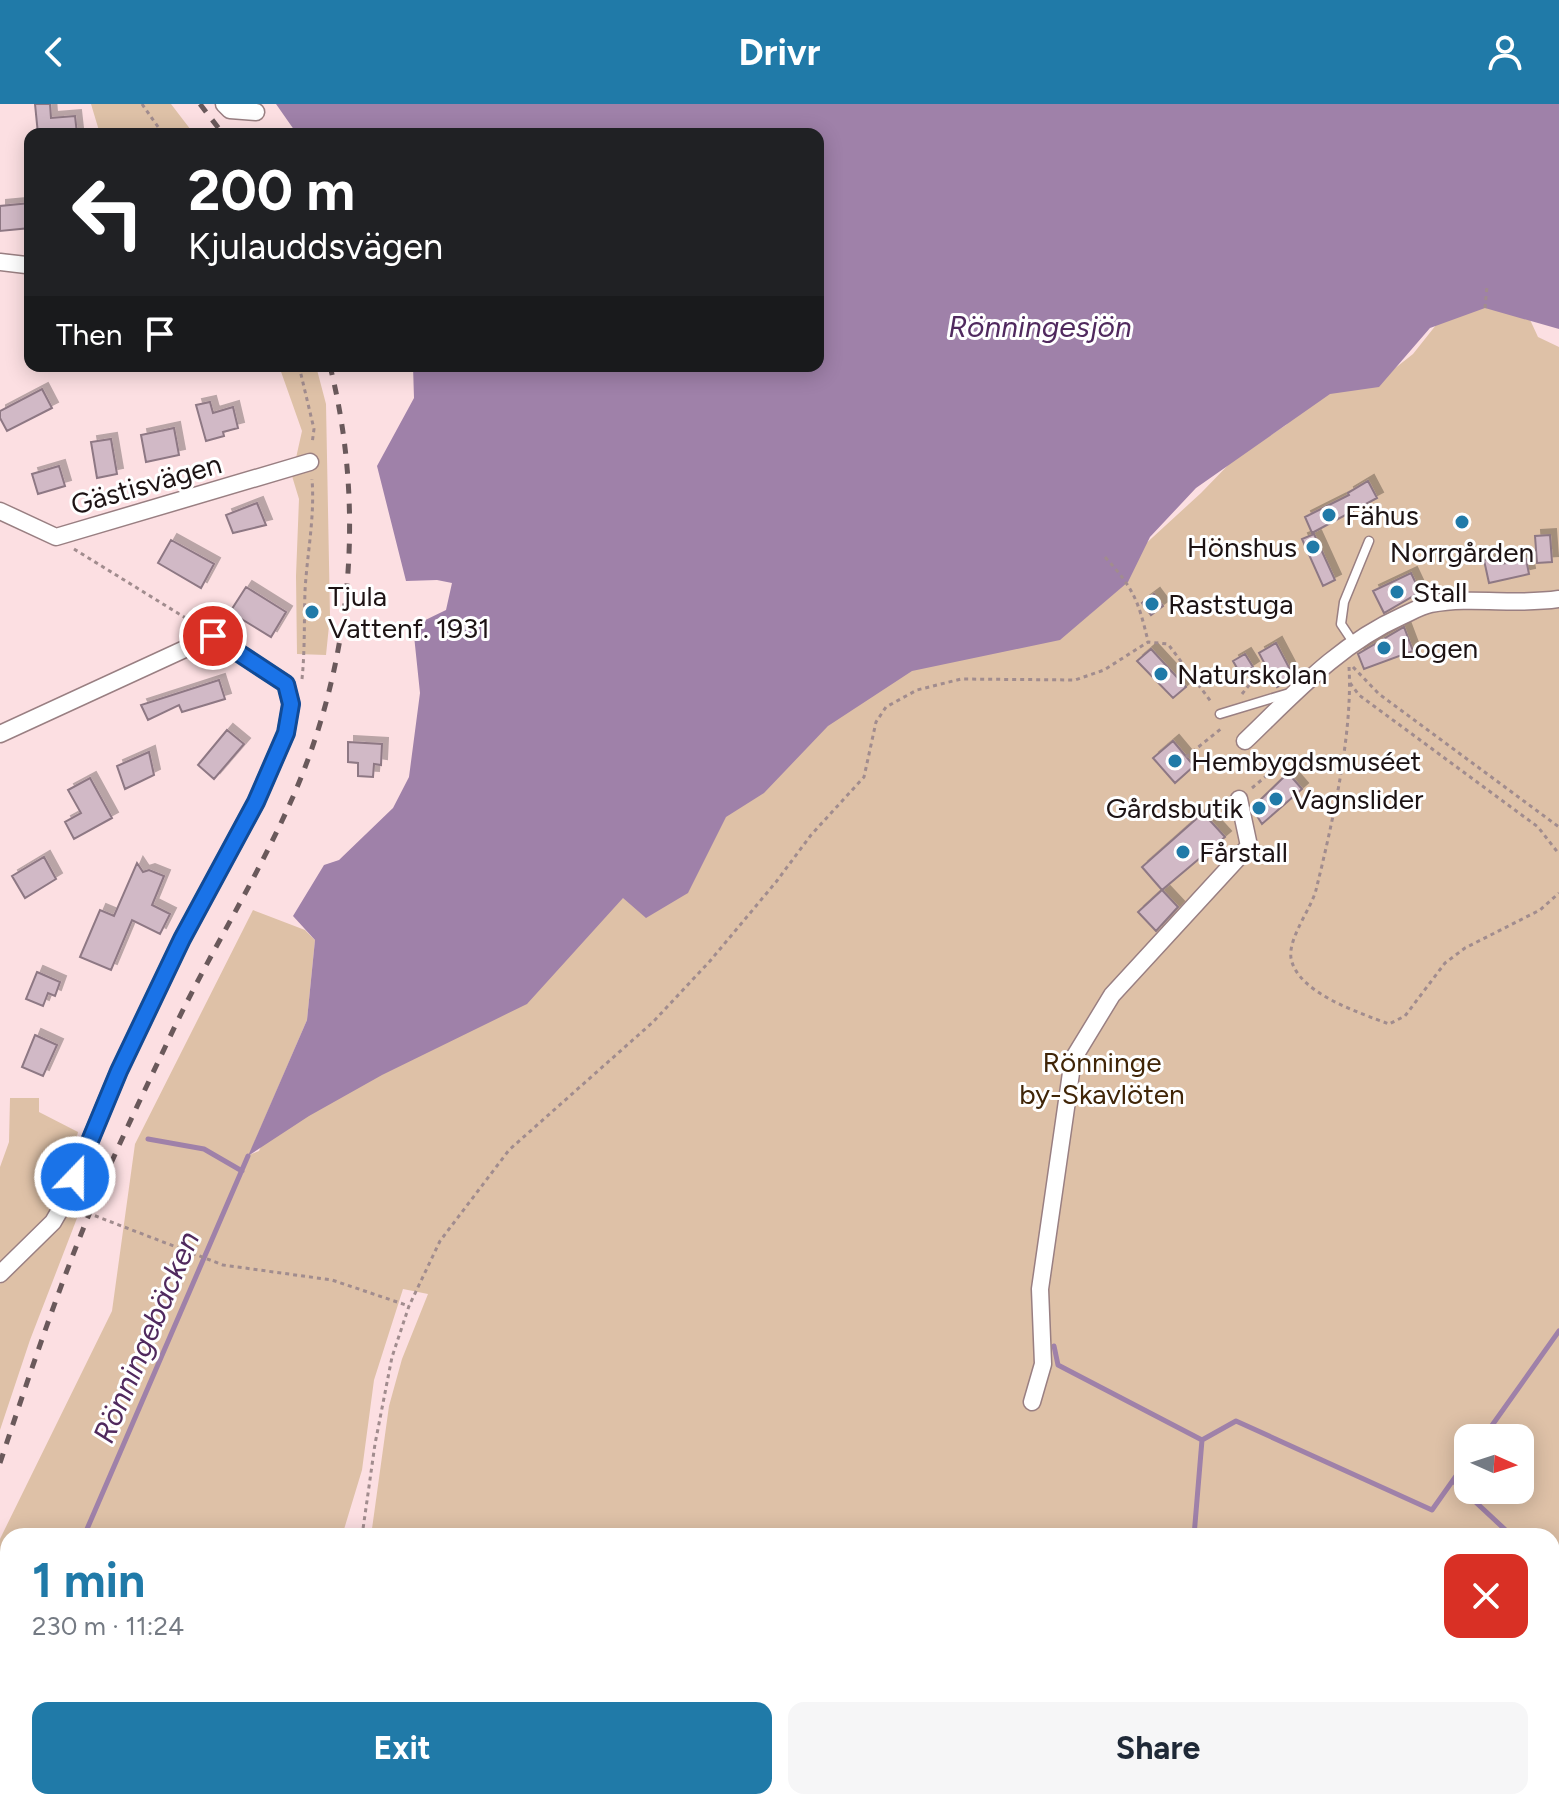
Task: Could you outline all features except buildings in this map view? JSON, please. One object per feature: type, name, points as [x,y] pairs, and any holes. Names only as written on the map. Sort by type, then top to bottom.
[{"type":"street","points":[[224,104],[230,110],[256,112]]},
{"type":"street","points":[[0,262],[24,265]]},
{"type":"street","name":"Gästisvägen","points":[[0,511],[56,537],[310,462]]},
{"type":"street","points":[[1245,741],[1330,660],[1353,642],[1393,620],[1428,605],[1469,600],[1534,603],[1559,599]]},
{"type":"street","points":[[0,734],[213,636],[286,684],[291,704],[286,733],[256,802],[182,939],[119,1071],[64,1203],[53,1222],[0,1274]]},
{"type":"street","points":[[1032,1402],[1043,1364],[1040,1289],[1073,1059],[1112,995],[1249,846],[1239,799]]},
{"type":"lane","points":[[1353,642],[1341,624],[1344,602],[1369,541]]},
{"type":"lane","points":[[1220,714],[1298,690]]},
{"type":"path","points":[[142,104],[159,128]]},
{"type":"path","points":[[1485,308],[1487,286]]},
{"type":"path","points":[[291,704],[302,684],[306,644],[305,592],[314,505],[310,462],[314,429],[300,372]]},
{"type":"path","points":[[56,537],[213,636]]},
{"type":"path","points":[[1105,557],[1128,582],[1139,603],[1148,642]]},
{"type":"path","points":[[363,1528],[392,1357],[409,1306],[440,1241],[509,1150],[653,1022],[710,961],[811,835],[864,777],[876,722],[886,707],[917,690],[961,679],[1075,680],[1104,670],[1148,642],[1168,644],[1228,723],[1186,757]]},
{"type":"path","points":[[1559,827],[1379,694],[1348,661],[1347,725],[1327,841],[1315,895],[1300,925],[1291,956],[1298,973],[1309,986],[1353,1011],[1389,1024],[1405,1016],[1445,963],[1465,948],[1540,910],[1559,893]]},
{"type":"path","points":[[1242,708],[1240,698],[1257,675],[1267,669]]},
{"type":"path","points":[[1350,683],[1359,695],[1538,827],[1559,854]]},
{"type":"path","points":[[1239,799],[1271,772],[1245,741]]},
{"type":"path","points":[[64,1203],[223,1265],[332,1280],[409,1306]]},
{"type":"green space","points":[[91,104],[171,104],[189,128],[98,128]]},
{"type":"green space","name":"Rönninge by-Skavlöten","points":[[1495,300],[1526,311],[1538,337],[1559,347],[1559,1528],[372,1528],[389,1406],[402,1359],[428,1294],[403,1289],[374,1380],[362,1470],[344,1528],[5,1528],[112,1311],[135,1144],[253,910],[305,930],[315,940],[307,1020],[249,1155],[259,1151],[273,1118],[719,821],[881,679],[1089,615],[1113,579],[1141,548],[1234,459],[1286,425],[1299,407],[1329,384],[1394,369],[1413,354],[1440,320]]},
{"type":"green space","points":[[281,372],[318,372],[326,404],[330,616],[326,655],[297,654],[299,499],[292,476],[302,431]]},
{"type":"green space","points":[[10,1098],[39,1098],[39,1112],[78,1132],[63,1191],[54,1209],[0,1262],[0,1167],[9,1142]]},
{"type":"green space","points":[[65,1213],[79,1213],[30,1340],[0,1430],[0,1284],[46,1238]]},
{"type":"water","name":"Rönningesjön","points":[[276,104],[1559,104],[1559,329],[1485,308],[1430,328],[1379,387],[1330,394],[1196,488],[1150,537],[1128,582],[1060,640],[912,671],[828,726],[764,793],[726,817],[688,893],[646,918],[623,898],[527,1004],[382,1075],[309,1116],[248,1156],[307,1020],[315,940],[293,916],[324,865],[339,860],[393,808],[409,777],[420,693],[413,626],[446,610],[452,583],[406,581],[377,466],[414,398],[413,372],[824,372],[824,128],[293,128]]},
{"type":"waterway","points":[[148,1139],[204,1149],[242,1171]]},
{"type":"waterway","name":"Rönningebäcken","points":[[87,1528],[248,1156]]},
{"type":"waterway","points":[[1493,1424],[1559,1331]]},
{"type":"waterway","points":[[1054,1346],[1058,1365],[1202,1440],[1195,1528]]},
{"type":"waterway","points":[[1202,1440],[1236,1421],[1432,1510],[1454,1479]]},
{"type":"waterway","points":[[1453,1481],[1503,1528]]},
{"type":"railway","points":[[200,104],[218,128]]},
{"type":"railway","points":[[0,1463],[54,1306],[99,1190],[182,1012],[287,810],[309,757],[326,703],[338,648],[350,535],[348,478],[331,372]]},
{"type":"place","name":"Fähus","points":[[1329,515]]},
{"type":"place","name":"Norrgården","points":[[1462,522]]},
{"type":"place","name":"Hönshus","points":[[1313,547]]},
{"type":"place","name":"Stall","points":[[1397,592]]},
{"type":"place","name":"Raststuga","points":[[1152,604]]},
{"type":"place","name":"Tjula Vattenf. 1931","points":[[312,612]]},
{"type":"place","name":"Logen","points":[[1384,648]]},
{"type":"place","name":"Naturskolan","points":[[1161,674]]},
{"type":"place","name":"Hembygdsmuséet","points":[[1175,761]]},
{"type":"place","name":"Vagnslider","points":[[1276,799]]},
{"type":"place","name":"Gårdsbutik","points":[[1259,808]]},
{"type":"place","name":"Fårstall","points":[[1183,852]]},
{"type":"route","points":[[75,1177],[119,1071],[182,939],[256,802],[286,733],[291,704],[286,684],[213,636]]}]
